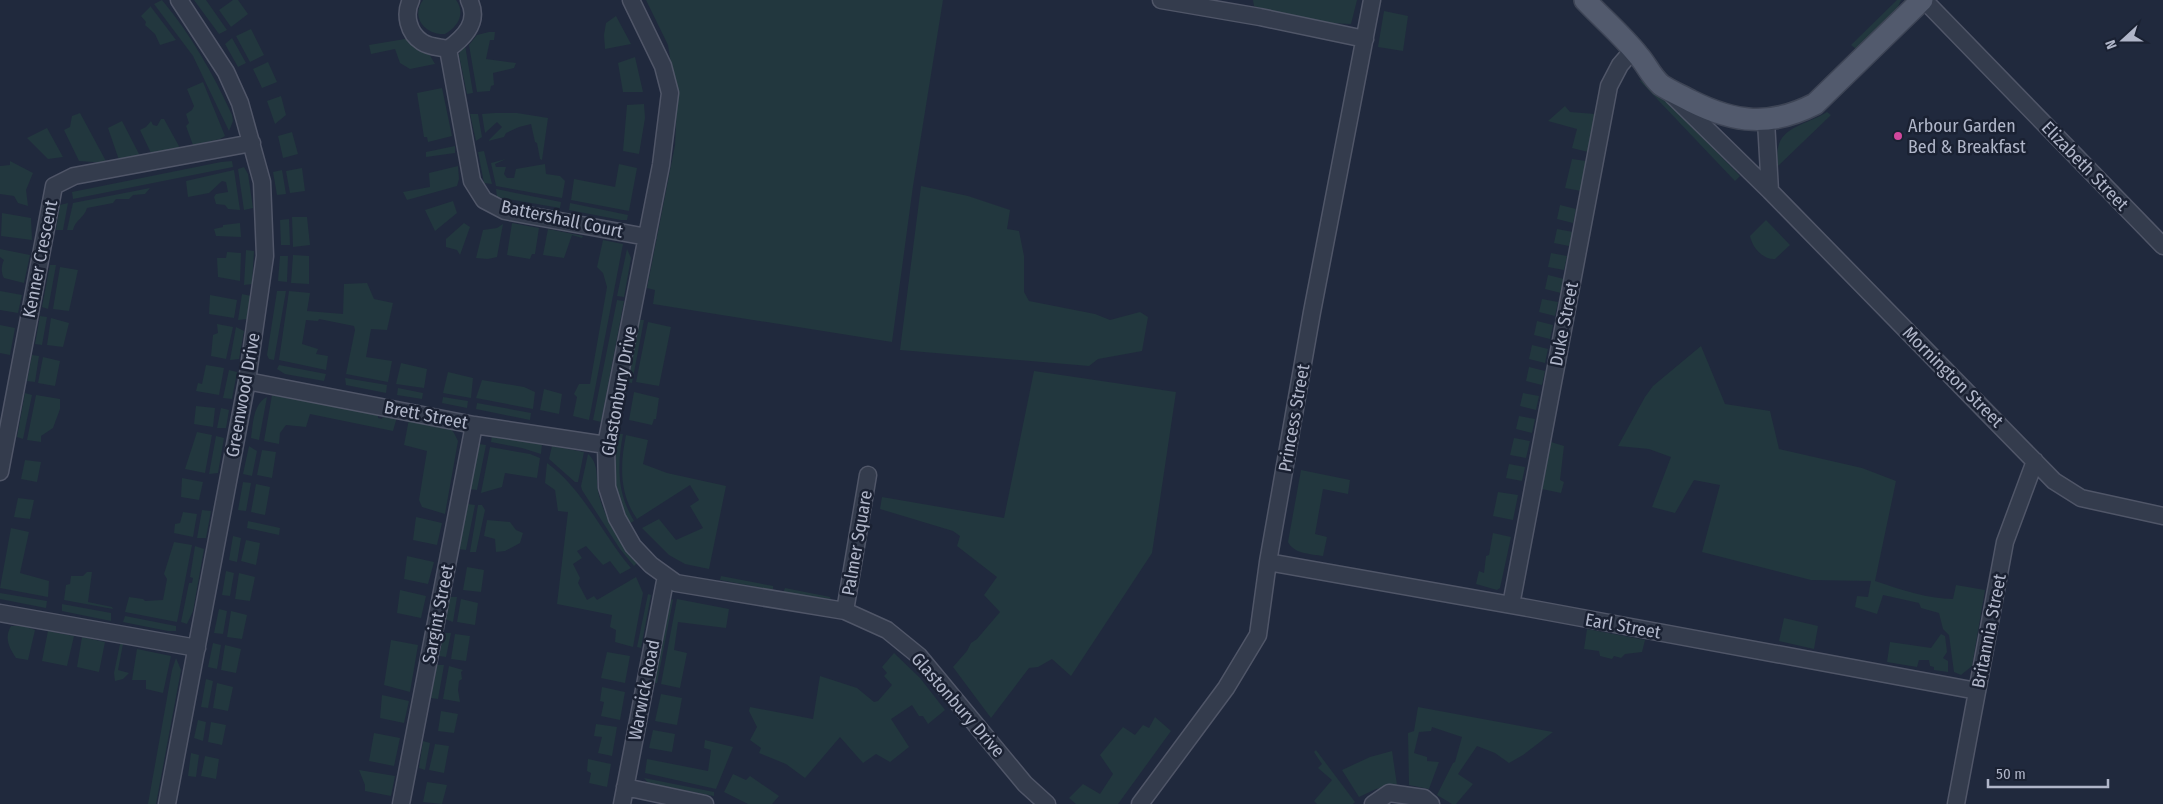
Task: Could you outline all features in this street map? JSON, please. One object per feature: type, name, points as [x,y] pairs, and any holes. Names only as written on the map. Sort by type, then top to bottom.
[{"type":"main road","name":"Mornington Street","points":[[1585,0],[1639,56],[1648,72],[1662,86],[1715,113],[1766,121]]},
{"type":"main road","points":[[1766,121],[1797,113],[1815,104],[1923,0]]},
{"type":"street","name":"Greenwood Drive","points":[[167,804],[247,381],[265,256],[262,182],[252,143],[231,80],[179,0]]},
{"type":"street","points":[[411,0],[407,12],[408,23],[413,34],[421,42],[448,49],[466,35],[471,25],[473,12],[469,0]]},
{"type":"street","name":"Glastonbury Drive","points":[[631,0],[663,66],[670,93],[661,165],[606,446],[607,487],[617,518],[633,546],[650,565],[676,583],[845,611],[887,630],[919,656],[1025,784],[1047,804]]},
{"type":"street","points":[[1160,0],[1268,18],[1365,39]]},
{"type":"street","name":"Princess Street","points":[[1140,804],[1226,688],[1258,635],[1268,562],[1312,312],[1372,0]]},
{"type":"street","name":"Elizabeth Street","points":[[1923,0],[2163,246]]},
{"type":"street","name":"Battershall Court","points":[[448,49],[472,181],[484,200],[505,211],[647,237]]},
{"type":"street","name":"Duke Street","points":[[1511,605],[1609,86],[1620,65],[1633,50]]},
{"type":"street","name":"Mornington Street","points":[[1662,86],[1770,192],[2034,461],[2060,485],[2081,498],[2163,516]]},
{"type":"street","points":[[1766,121],[1770,192]]},
{"type":"street","name":"Kenner Crescent","points":[[0,472],[54,186],[74,176],[252,143]]},
{"type":"street","name":"Brett Street","points":[[247,381],[474,425],[606,446]]},
{"type":"street","name":"Sargint Street","points":[[401,804],[474,425]]},
{"type":"street","name":"Britannia Street","points":[[1956,804],[2005,542],[2034,461]]},
{"type":"street","name":"Palmer Square","points":[[845,611],[868,475]]},
{"type":"street","name":"Earl Street","points":[[1268,562],[1977,691]]},
{"type":"street","name":"Warwick Road","points":[[622,804],[666,576]]},
{"type":"street","points":[[0,613],[197,648]]},
{"type":"street","points":[[625,787],[705,804]]},
{"type":"street","points":[[1373,804],[1389,793],[1424,798],[1431,804]]},
{"type":"shaded area","points":[[162,0],[192,41],[217,84],[232,115],[233,121],[229,131],[193,56],[154,4]]},
{"type":"shaded area","points":[[194,0],[206,0],[227,30],[219,34]]},
{"type":"shaded area","points":[[233,0],[238,0],[248,14],[231,27],[219,10]]},
{"type":"shaded area","points":[[423,0],[456,0],[459,5],[460,15],[454,28],[445,34],[438,34],[426,28],[419,19],[418,13]]},
{"type":"shaded area","points":[[646,0],[943,0],[913,186],[892,342],[653,304],[655,290],[647,288],[675,145],[677,102],[668,45]]},
{"type":"shaded area","points":[[1253,0],[1357,0],[1351,24],[1328,23],[1268,11],[1254,6]]},
{"type":"shaded area","points":[[1897,0],[1901,0],[1897,9],[1856,49],[1851,45]]},
{"type":"shaded area","points":[[151,6],[176,40],[160,45],[155,34],[145,25],[146,22],[141,16]]},
{"type":"shaded area","points":[[1384,11],[1408,16],[1403,51],[1378,47]]},
{"type":"shaded area","points":[[616,16],[631,44],[605,49],[604,35],[606,23]]},
{"type":"shaded area","points":[[251,29],[264,55],[250,62],[236,36]]},
{"type":"shaded area","points":[[495,32],[494,40],[490,40],[486,59],[516,63],[514,68],[493,73],[494,85],[491,86],[490,91],[477,92],[469,45],[477,35]]},
{"type":"shaded area","points":[[232,38],[246,63],[238,67],[225,44]]},
{"type":"shaded area","points":[[411,38],[428,52],[435,64],[410,69],[400,63],[395,49],[371,54],[369,45]]},
{"type":"shaded area","points":[[462,45],[465,45],[473,93],[467,94],[459,55]]},
{"type":"shaded area","points":[[635,57],[643,92],[623,92],[618,63]]},
{"type":"shaded area","points":[[268,62],[277,82],[262,88],[253,69]]},
{"type":"shaded area","points":[[1639,80],[1651,84],[1740,176],[1735,181]]},
{"type":"shaded area","points":[[203,82],[225,136],[220,139],[193,145],[186,126],[189,123],[186,114],[194,106],[187,89]]},
{"type":"shaded area","points":[[442,88],[452,136],[428,142],[427,137],[424,137],[417,93]]},
{"type":"shaded area","points":[[281,96],[286,115],[275,124],[267,101]]},
{"type":"shaded area","points":[[644,104],[645,118],[639,154],[623,151],[627,105]]},
{"type":"shaded area","points":[[1565,106],[1570,112],[1595,114],[1588,152],[1572,148],[1577,129],[1548,121]]},
{"type":"shaded area","points":[[1827,112],[1831,115],[1778,166],[1777,153],[1779,143],[1784,136],[1790,130]]},
{"type":"shaded area","points":[[80,113],[107,163],[79,161],[64,130],[70,127],[72,116]]},
{"type":"shaded area","points":[[517,113],[548,118],[542,160],[540,159],[531,124],[506,133],[504,137],[488,141],[502,127],[497,122],[485,133],[482,114]]},
{"type":"shaded area","points":[[470,114],[478,114],[482,137],[476,141]]},
{"type":"shaded area","points":[[161,119],[164,119],[180,148],[151,153],[140,130],[151,121],[153,125],[157,126]]},
{"type":"shaded area","points":[[122,121],[140,156],[119,160],[108,128]]},
{"type":"shaded area","points":[[47,128],[63,157],[48,159],[27,138]]},
{"type":"shaded area","points":[[292,132],[298,154],[283,158],[278,136]]},
{"type":"shaded area","points":[[455,146],[455,153],[426,157],[426,152]]},
{"type":"shaded area","points":[[484,151],[492,184],[484,183],[478,152]]},
{"type":"shaded area","points":[[506,159],[495,164],[496,167],[506,167],[504,174],[507,178],[514,178],[516,169],[545,164],[546,174],[560,176],[565,181],[562,198],[496,186],[491,163]]},
{"type":"shaded area","points":[[1572,159],[1586,161],[1581,191],[1565,188]]},
{"type":"shaded area","points":[[10,161],[33,173],[26,190],[28,206],[18,203],[14,196],[0,194],[0,166],[10,165]]},
{"type":"shaded area","points":[[232,161],[233,167],[73,199],[72,192]]},
{"type":"shaded area","points":[[619,164],[637,168],[629,211],[571,200],[574,179],[615,187]]},
{"type":"shaded area","points":[[458,166],[459,179],[457,186],[407,200],[403,192],[430,187],[429,173]]},
{"type":"shaded area","points":[[244,167],[248,174],[253,208],[244,210],[238,169]]},
{"type":"shaded area","points":[[302,168],[305,191],[290,193],[286,171]]},
{"type":"shaded area","points":[[234,170],[240,210],[228,209],[225,205],[216,204],[214,197],[216,194],[228,192],[226,182],[222,181],[209,193],[188,197],[186,181]]},
{"type":"shaded area","points":[[282,170],[286,194],[277,195],[273,172]]},
{"type":"shaded area","points":[[921,186],[968,196],[1010,210],[1007,229],[1019,231],[1024,256],[1024,292],[1029,301],[1095,314],[1110,320],[1140,312],[1148,317],[1142,351],[1098,359],[1089,366],[900,350]]},
{"type":"shaded area","points":[[150,188],[145,194],[133,195],[129,199],[116,199],[113,203],[87,208],[73,230],[67,230],[73,203]]},
{"type":"shaded area","points":[[496,189],[561,202],[560,208],[497,197]]},
{"type":"shaded area","points":[[453,201],[457,213],[435,231],[425,210]]},
{"type":"shaded area","points":[[68,203],[63,230],[56,230],[60,205]]},
{"type":"shaded area","points":[[570,203],[628,215],[627,220],[569,210]]},
{"type":"shaded area","points":[[1560,205],[1576,209],[1573,223],[1557,219]]},
{"type":"shaded area","points":[[2,213],[31,218],[32,240],[1,236]]},
{"type":"shaded area","points":[[292,217],[307,217],[310,245],[293,247]]},
{"type":"shaded area","points":[[289,219],[290,245],[281,245],[280,220]]},
{"type":"shaded area","points":[[1766,220],[1790,245],[1775,259],[1762,255],[1753,244],[1750,236]]},
{"type":"shaded area","points":[[240,223],[241,237],[216,236],[214,229],[223,227],[223,225]]},
{"type":"shaded area","points":[[464,223],[470,227],[460,255],[457,250],[446,247],[446,239]]},
{"type":"shaded area","points":[[512,223],[539,228],[535,254],[532,254],[530,259],[507,255]]},
{"type":"shaded area","points":[[503,224],[497,257],[488,259],[476,258],[483,230],[497,228]]},
{"type":"shaded area","points":[[548,229],[583,236],[582,238],[572,235],[564,258],[543,255]]},
{"type":"shaded area","points":[[1557,229],[1573,232],[1569,246],[1554,243]]},
{"type":"shaded area","points":[[603,240],[623,244],[589,420],[573,416],[577,397],[574,394],[579,384],[590,384],[607,287],[603,273],[597,267]]},
{"type":"shaded area","points":[[0,249],[30,255],[24,283],[4,278],[2,265],[4,260],[0,257]]},
{"type":"shaded area","points":[[627,249],[631,258],[624,297],[617,296]]},
{"type":"shaded area","points":[[246,250],[254,251],[252,284],[244,285]]},
{"type":"shaded area","points":[[227,252],[241,253],[240,281],[218,277],[217,258],[226,258]]},
{"type":"shaded area","points":[[1551,253],[1567,256],[1564,270],[1548,267]]},
{"type":"shaded area","points":[[293,255],[309,256],[309,284],[291,283]]},
{"type":"shaded area","points":[[280,256],[288,256],[287,282],[278,281]]},
{"type":"shaded area","points":[[50,265],[56,265],[48,309],[42,307]]},
{"type":"shaded area","points":[[60,267],[78,270],[69,311],[53,309]]},
{"type":"shaded area","points":[[1548,275],[1564,279],[1561,293],[1545,289]]},
{"type":"shaded area","points":[[367,283],[374,299],[393,303],[387,330],[371,329],[366,357],[392,361],[388,382],[346,374],[355,330],[354,326],[319,319],[318,321],[306,320],[302,344],[318,349],[316,354],[328,356],[326,370],[279,360],[289,291],[310,293],[307,311],[343,314],[344,284]]},
{"type":"shaded area","points":[[0,291],[22,295],[18,313],[0,310]]},
{"type":"shaded area","points":[[277,291],[286,291],[274,360],[269,359],[267,355]]},
{"type":"shaded area","points":[[242,294],[251,296],[247,319],[238,320]]},
{"type":"shaded area","points":[[210,295],[237,300],[234,318],[209,314]]},
{"type":"shaded area","points":[[1542,299],[1558,302],[1555,316],[1539,312]]},
{"type":"shaded area","points":[[617,300],[624,301],[601,422],[593,420]]},
{"type":"shaded area","points":[[40,316],[47,317],[42,345],[35,344]]},
{"type":"shaded area","points":[[51,318],[69,323],[63,347],[47,345]]},
{"type":"shaded area","points":[[639,320],[644,320],[632,383],[628,382]]},
{"type":"shaded area","points":[[1537,321],[1553,325],[1550,339],[1534,335]]},
{"type":"shaded area","points":[[648,322],[671,327],[659,386],[636,382]]},
{"type":"shaded area","points":[[217,324],[233,327],[226,359],[211,356],[213,335],[218,333]]},
{"type":"shaded area","points":[[0,325],[15,328],[10,355],[0,353]]},
{"type":"shaded area","points":[[236,327],[244,331],[239,359],[230,360]]},
{"type":"shaded area","points":[[1532,345],[1548,349],[1545,363],[1529,359]]},
{"type":"shaded area","points":[[1701,346],[1725,404],[1770,411],[1779,449],[1862,468],[1896,481],[1875,581],[1914,593],[1943,599],[1953,599],[1956,585],[1985,590],[1972,666],[1961,675],[1954,672],[1949,635],[1943,629],[1939,613],[1921,608],[1919,603],[1883,595],[1877,614],[1855,607],[1857,596],[1868,597],[1871,581],[1811,580],[1702,552],[1720,485],[1694,480],[1675,513],[1652,507],[1671,457],[1649,449],[1618,446],[1653,386]]},
{"type":"shaded area","points":[[32,355],[39,356],[35,382],[27,381]]},
{"type":"shaded area","points":[[43,357],[60,361],[55,386],[38,383]]},
{"type":"shaded area","points":[[401,363],[427,369],[424,388],[396,384]]},
{"type":"shaded area","points":[[206,365],[224,368],[219,395],[196,391],[198,383],[202,384]]},
{"type":"shaded area","points":[[279,365],[326,374],[324,381],[285,374],[277,369]]},
{"type":"shaded area","points":[[1529,367],[1545,371],[1542,385],[1526,381]]},
{"type":"shaded area","points":[[229,370],[237,372],[232,399],[223,398]]},
{"type":"shaded area","points":[[1034,371],[1176,392],[1152,553],[1071,676],[1052,659],[1038,667],[1029,668],[991,718],[953,667],[967,651],[971,643],[977,639],[1000,612],[984,595],[997,577],[957,546],[960,536],[953,531],[880,509],[882,497],[1004,518]]},
{"type":"shaded area","points":[[448,372],[473,378],[471,398],[443,393]]},
{"type":"shaded area","points":[[345,378],[387,385],[386,393],[346,385]]},
{"type":"shaded area","points":[[482,380],[524,387],[535,392],[533,409],[476,398]]},
{"type":"shaded area","points":[[398,388],[423,393],[422,399],[397,395]]},
{"type":"shaded area","points":[[544,389],[562,394],[559,414],[540,410]]},
{"type":"shaded area","points":[[634,392],[659,398],[656,419],[654,419],[652,425],[629,420]]},
{"type":"shaded area","points":[[25,393],[32,395],[23,439],[17,437]]},
{"type":"shaded area","points":[[1523,393],[1539,396],[1536,410],[1520,406]]},
{"type":"shaded area","points":[[278,394],[378,415],[378,418],[382,419],[383,415],[397,417],[393,431],[310,414],[306,427],[286,425],[280,433],[279,444],[264,441],[272,395]]},
{"type":"shaded area","points":[[36,395],[60,399],[60,409],[53,428],[41,436],[41,442],[27,440]]},
{"type":"shaded area","points":[[267,397],[259,440],[251,438],[256,409],[262,400]]},
{"type":"shaded area","points":[[443,397],[468,401],[467,408],[442,403]]},
{"type":"shaded area","points":[[477,403],[531,413],[530,420],[476,409]]},
{"type":"shaded area","points":[[196,406],[215,408],[213,427],[194,424]]},
{"type":"shaded area","points":[[221,408],[229,410],[226,428],[217,428]]},
{"type":"shaded area","points":[[1519,416],[1535,419],[1532,433],[1516,429]]},
{"type":"shaded area","points":[[409,419],[450,428],[458,441],[445,514],[422,507],[419,500],[427,451],[404,445]]},
{"type":"shaded area","points":[[197,432],[212,435],[205,473],[185,469]]},
{"type":"shaded area","points":[[618,434],[623,434],[619,468],[621,490],[628,511],[634,521],[630,523],[620,501],[615,480]]},
{"type":"shaded area","points":[[492,435],[542,444],[541,454],[491,442]]},
{"type":"shaded area","points":[[626,435],[648,440],[643,464],[667,473],[726,486],[709,569],[685,564],[669,555],[642,528],[659,519],[676,540],[703,528],[690,506],[699,500],[690,485],[637,519],[627,500],[622,479]]},
{"type":"shaded area","points":[[216,436],[224,438],[218,473],[209,474]]},
{"type":"shaded area","points":[[1514,438],[1530,441],[1526,458],[1510,455]]},
{"type":"shaded area","points":[[1551,442],[1564,446],[1560,480],[1564,482],[1561,493],[1542,489]]},
{"type":"shaded area","points":[[479,444],[486,445],[477,490],[470,489]]},
{"type":"shaded area","points":[[249,446],[257,451],[252,476],[243,474]]},
{"type":"shaded area","points":[[552,446],[584,452],[578,482],[575,482],[549,459]]},
{"type":"shaded area","points":[[490,447],[530,454],[540,458],[537,478],[505,473],[502,487],[481,493]]},
{"type":"shaded area","points":[[262,450],[276,452],[272,478],[257,475]]},
{"type":"shaded area","points":[[588,454],[594,462],[598,491],[604,511],[619,538],[637,563],[634,566],[620,549],[582,490],[581,486]]},
{"type":"shaded area","points":[[25,460],[41,462],[37,482],[21,479]]},
{"type":"shaded area","points":[[547,463],[572,486],[631,568],[620,574],[610,561],[603,565],[586,546],[577,551],[582,558],[573,564],[580,578],[578,583],[587,600],[594,596],[597,600],[636,577],[643,593],[633,647],[615,642],[616,630],[610,627],[612,615],[557,604],[568,512],[558,511],[555,490],[545,483]]},
{"type":"shaded area","points":[[1509,464],[1525,467],[1522,481],[1506,478]]},
{"type":"shaded area","points":[[1301,470],[1350,480],[1348,494],[1323,489],[1315,534],[1327,537],[1323,556],[1308,554],[1294,549],[1288,542]]},
{"type":"shaded area","points":[[182,478],[203,482],[199,500],[181,497]]},
{"type":"shaded area","points":[[243,482],[251,483],[246,511],[238,510]]},
{"type":"shaded area","points":[[256,484],[270,487],[265,515],[251,512]]},
{"type":"shaded area","points":[[1498,492],[1518,495],[1513,520],[1493,516]]},
{"type":"shaded area","points":[[18,498],[34,500],[30,519],[14,517]]},
{"type":"shaded area","points":[[468,504],[475,505],[466,550],[459,549]]},
{"type":"shaded area","points":[[478,505],[482,505],[485,510],[476,552],[470,552]]},
{"type":"shaded area","points":[[202,510],[211,511],[206,538],[197,538]]},
{"type":"shaded area","points":[[183,512],[197,514],[193,537],[174,533],[175,524],[180,523]]},
{"type":"shaded area","points":[[416,517],[442,523],[437,545],[413,540]]},
{"type":"shaded area","points":[[487,520],[510,522],[516,530],[523,533],[520,543],[505,551],[496,552],[495,539],[484,536]]},
{"type":"shaded area","points":[[248,521],[280,528],[279,535],[247,528]]},
{"type":"shaded area","points":[[11,528],[29,532],[20,573],[49,581],[48,597],[0,588]]},
{"type":"shaded area","points":[[1493,533],[1511,537],[1500,588],[1497,590],[1476,584],[1479,571],[1484,573],[1486,556],[1489,555]]},
{"type":"shaded area","points":[[233,536],[241,538],[237,562],[229,560]]},
{"type":"shaded area","points":[[246,540],[260,543],[256,565],[241,561]]},
{"type":"shaded area","points":[[174,542],[192,545],[177,622],[125,612],[129,597],[145,601],[163,600],[167,579],[164,574]]},
{"type":"shaded area","points":[[195,546],[204,549],[193,611],[187,624],[181,622],[189,583],[192,583],[193,578],[190,577]]},
{"type":"shaded area","points":[[407,556],[434,562],[428,584],[404,579]]},
{"type":"shaded area","points":[[467,567],[484,570],[481,592],[463,590]]},
{"type":"shaded area","points":[[226,571],[234,573],[230,596],[222,595]]},
{"type":"shaded area","points":[[87,572],[92,572],[88,602],[112,607],[113,609],[64,600],[66,585],[70,584],[71,576],[83,576]]},
{"type":"shaded area","points":[[239,573],[255,577],[250,601],[235,599]]},
{"type":"shaded area","points":[[721,576],[773,586],[773,590],[720,580]]},
{"type":"shaded area","points":[[785,588],[830,597],[831,599],[783,593]]},
{"type":"shaded area","points":[[400,590],[426,596],[421,618],[397,613]]},
{"type":"shaded area","points":[[0,593],[47,601],[46,608],[0,599]]},
{"type":"shaded area","points":[[648,594],[651,595],[641,648],[637,647]]},
{"type":"shaded area","points":[[450,597],[457,597],[453,622],[445,619]]},
{"type":"shaded area","points":[[461,599],[478,603],[475,625],[457,622]]},
{"type":"shaded area","points":[[672,599],[657,683],[653,683],[669,602]]},
{"type":"shaded area","points":[[677,599],[729,609],[726,628],[678,622],[674,650],[687,653],[680,688],[661,684]]},
{"type":"shaded area","points":[[62,604],[111,613],[111,621],[62,611]]},
{"type":"shaded area","points":[[219,609],[227,611],[223,634],[214,633]]},
{"type":"shaded area","points":[[231,611],[247,615],[242,639],[227,637]]},
{"type":"shaded area","points":[[125,616],[176,626],[176,631],[123,622]]},
{"type":"shaded area","points":[[1784,618],[1818,626],[1814,649],[1779,641]]},
{"type":"shaded area","points":[[11,626],[24,626],[35,630],[28,660],[16,658],[11,650],[8,635]]},
{"type":"shaded area","points":[[1587,629],[1645,640],[1642,652],[1625,654],[1621,658],[1614,656],[1612,659],[1600,656],[1599,651],[1584,649]]},
{"type":"shaded area","points":[[48,631],[74,636],[67,666],[42,661]]},
{"type":"shaded area","points":[[444,633],[451,633],[446,657],[439,656]]},
{"type":"shaded area","points":[[455,634],[470,636],[466,661],[451,659]]},
{"type":"shaded area","points":[[1941,634],[1945,636],[1947,652],[1943,658],[1948,661],[1948,672],[1934,670],[1934,667],[1930,666],[1929,660],[1919,660],[1917,667],[1887,662],[1890,642],[1931,648]]},
{"type":"shaded area","points":[[82,637],[105,642],[99,672],[77,667]]},
{"type":"shaded area","points":[[391,640],[418,645],[410,692],[384,685]]},
{"type":"shaded area","points":[[213,643],[221,645],[217,669],[208,667]]},
{"type":"shaded area","points":[[120,644],[123,644],[118,670],[129,673],[123,679],[115,681],[114,673]]},
{"type":"shaded area","points":[[225,645],[241,649],[236,673],[221,670]]},
{"type":"shaded area","points":[[137,649],[171,656],[163,693],[146,689],[146,680],[132,680]]},
{"type":"shaded area","points":[[607,652],[630,656],[625,683],[601,678]]},
{"type":"shaded area","points":[[894,653],[920,678],[945,710],[928,724],[923,716],[919,716],[912,705],[891,719],[909,747],[890,762],[876,754],[863,763],[840,737],[805,778],[786,764],[759,753],[761,748],[750,740],[757,727],[749,711],[750,707],[813,719],[820,676],[857,688],[874,702],[878,701],[892,685],[884,676],[887,673],[882,667]]},
{"type":"shaded area","points":[[176,658],[181,670],[156,804],[148,804],[172,670]]},
{"type":"shaded area","points":[[437,665],[444,665],[438,699],[431,698]]},
{"type":"shaded area","points":[[449,666],[463,670],[458,690],[460,702],[443,699]]},
{"type":"shaded area","points":[[206,679],[213,681],[208,708],[201,707]]},
{"type":"shaded area","points":[[217,683],[233,687],[228,711],[213,708]]},
{"type":"shaded area","points":[[602,687],[625,692],[620,720],[601,716],[604,702],[600,701]]},
{"type":"shaded area","points":[[661,694],[682,698],[677,725],[655,721]]},
{"type":"shaded area","points":[[382,695],[409,701],[404,723],[380,718]]},
{"type":"shaded area","points":[[1418,707],[1553,732],[1523,755],[1509,763],[1495,753],[1477,746],[1458,774],[1473,784],[1456,804],[1452,804],[1437,795],[1455,762],[1462,737],[1432,727],[1431,731],[1419,732],[1414,753],[1427,757],[1427,761],[1439,762],[1429,789],[1409,785],[1408,733],[1414,731]]},
{"type":"shaded area","points":[[441,711],[458,714],[454,733],[438,731]]},
{"type":"shaded area","points":[[1155,717],[1171,731],[1118,804],[1076,804],[1069,798],[1083,784],[1100,794],[1113,774],[1100,755],[1123,727],[1135,735],[1143,725],[1149,728]]},
{"type":"shaded area","points":[[198,720],[206,722],[203,741],[194,738]]},
{"type":"shaded area","points":[[211,722],[226,725],[222,745],[208,742]]},
{"type":"shaded area","points":[[596,724],[617,727],[612,756],[598,753],[602,737],[594,736]]},
{"type":"shaded area","points":[[653,730],[675,734],[672,752],[649,748]]},
{"type":"shaded area","points":[[374,733],[400,738],[394,766],[369,761]]},
{"type":"shaded area","points":[[705,740],[733,747],[716,789],[645,773],[647,759],[708,771],[711,750],[704,748]]},
{"type":"shaded area","points":[[423,741],[430,743],[425,770],[419,768]]},
{"type":"shaded area","points":[[435,744],[449,746],[444,773],[429,770]]},
{"type":"shaded area","points":[[1316,750],[1355,802],[1353,804],[1317,804],[1314,801],[1332,780],[1318,768],[1322,764],[1314,752]]},
{"type":"shaded area","points":[[1392,751],[1397,785],[1376,789],[1359,797],[1342,770],[1370,757]]},
{"type":"shaded area","points":[[191,753],[199,755],[196,777],[188,776]]},
{"type":"shaded area","points":[[205,756],[219,759],[216,779],[201,776]]},
{"type":"shaded area","points":[[588,759],[611,764],[607,787],[589,783],[591,773],[587,771]]},
{"type":"shaded area","points":[[359,770],[395,776],[391,796],[365,791],[365,785]]},
{"type":"shaded area","points":[[733,774],[746,780],[750,776],[779,796],[772,804],[748,804],[724,792]]},
{"type":"shaded area","points":[[644,778],[714,792],[714,796],[648,783]]},
{"type":"shaded area","points":[[427,782],[447,785],[442,804],[423,802]]},
{"type":"place","name":"Arbour Garden Bed & Breakfast","points":[[1898,136]]}]
